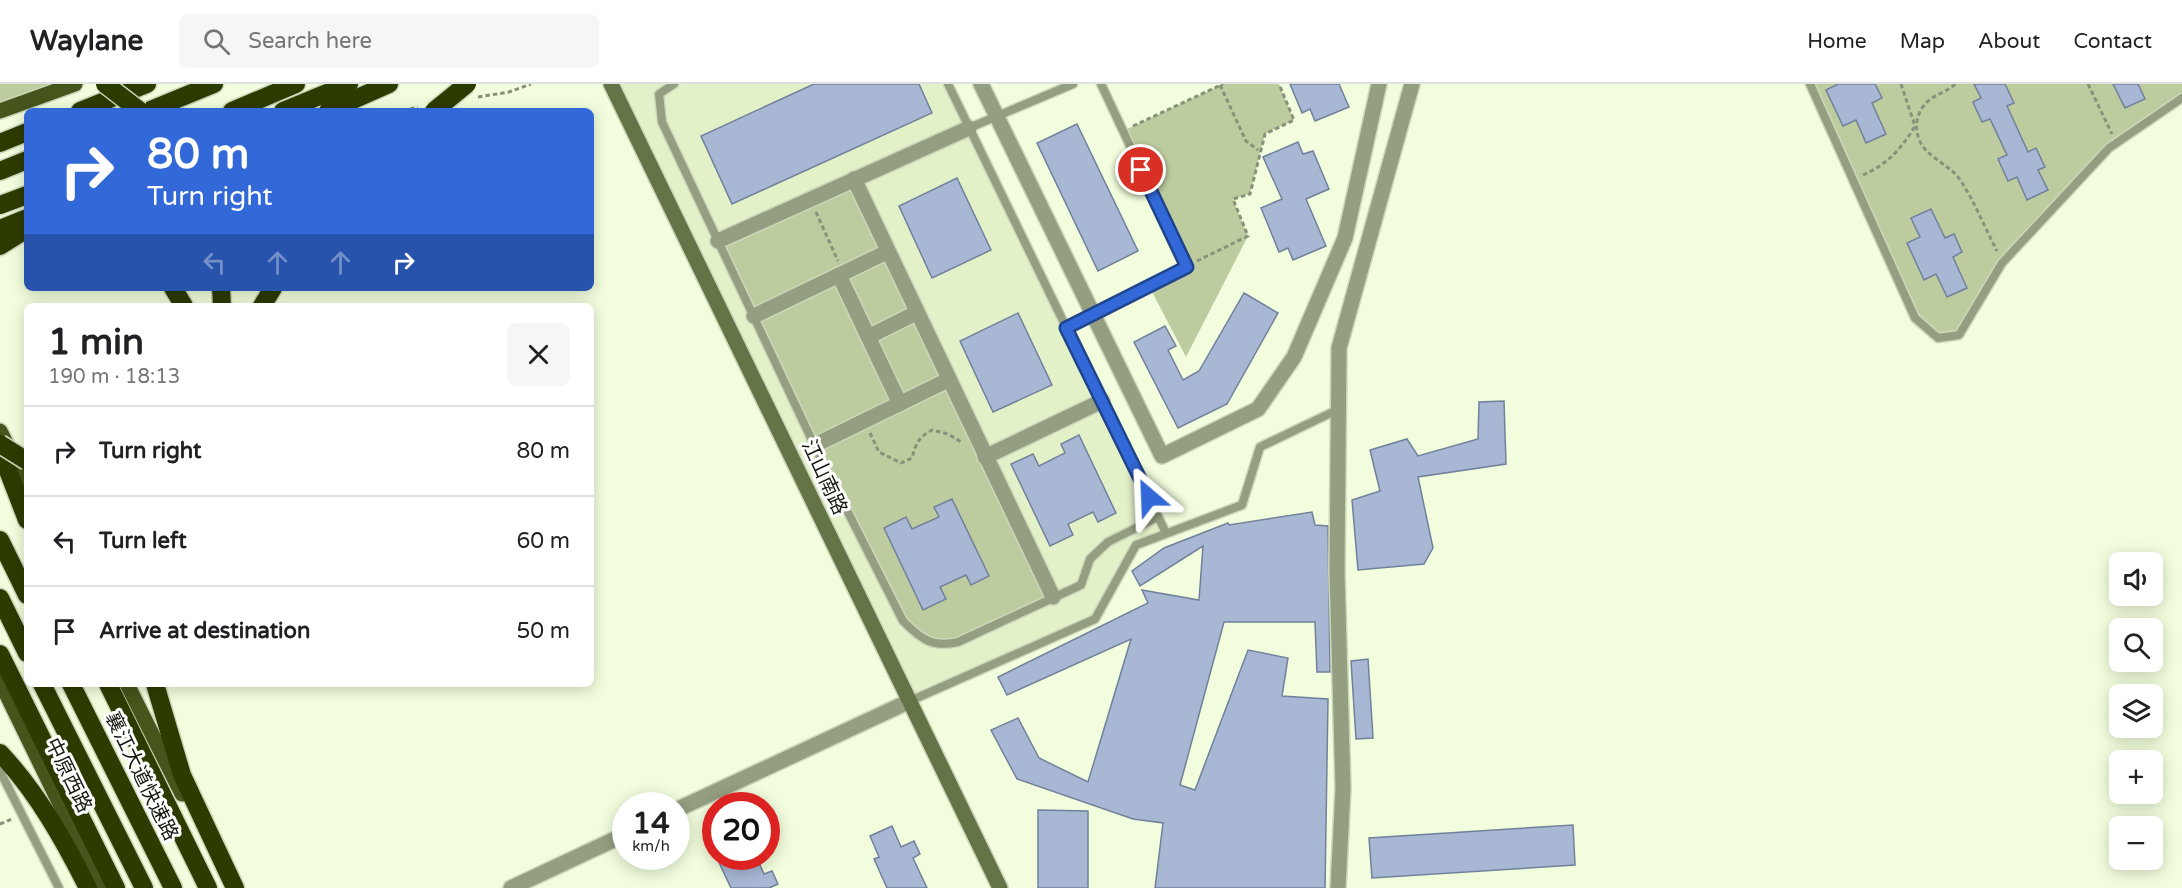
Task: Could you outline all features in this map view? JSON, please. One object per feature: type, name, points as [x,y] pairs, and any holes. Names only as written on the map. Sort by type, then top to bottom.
[{"type":"highway","points":[[105,84],[136,108]]},
{"type":"highway","points":[[87,108],[147,84]]},
{"type":"highway","points":[[155,108],[214,84]]},
{"type":"highway","points":[[239,108],[297,84]]},
{"type":"highway","points":[[290,108],[349,84]]},
{"type":"highway","points":[[335,108],[389,84]]},
{"type":"highway","points":[[438,108],[467,84]]},
{"type":"highway","points":[[0,143],[24,133]]},
{"type":"highway","points":[[0,171],[24,161]]},
{"type":"highway","points":[[0,205],[24,196]]},
{"type":"highway","points":[[0,229],[24,219]]},
{"type":"highway","points":[[2,250],[24,232]]},
{"type":"highway","points":[[2,250],[24,242]]},
{"type":"highway","points":[[2,250],[24,246]]},
{"type":"highway","points":[[0,444],[24,459]]},
{"type":"highway","points":[[0,450],[24,512]]},
{"type":"highway","points":[[0,540],[24,589]]},
{"type":"highway","points":[[0,598],[24,647]]},
{"type":"highway","points":[[0,654],[116,888]]},
{"type":"highway","points":[[44,687],[144,888]]},
{"type":"highway","name":"襄江大道快速路","points":[[72,687],[172,888]]},
{"type":"highway","points":[[109,687],[208,888]]},
{"type":"highway","points":[[156,687],[182,775],[235,888]]},
{"type":"highway","points":[[0,753],[22,777],[70,854],[88,888]]},
{"type":"main road","points":[[0,111],[75,84]]},
{"type":"main road","points":[[0,431],[24,479]]},
{"type":"main road","name":"中原西路","points":[[0,681],[101,888]]},
{"type":"main road","points":[[128,687],[229,888]]},
{"type":"street","name":"江山南路","points":[[611,84],[1000,888]]},
{"type":"street","points":[[981,84],[1162,456],[1258,409],[1294,357],[1345,238],[1379,84]]},
{"type":"street","points":[[1338,888],[1343,788],[1337,572],[1339,348],[1412,84]]},
{"type":"street","points":[[718,241],[969,128]]},
{"type":"street","points":[[854,179],[916,314],[1053,597]]},
{"type":"street","points":[[754,316],[887,252]]},
{"type":"street","points":[[841,274],[900,404]]},
{"type":"street","points":[[868,337],[916,314]]},
{"type":"street","points":[[815,445],[948,380]]},
{"type":"street","points":[[986,457],[1102,401]]},
{"type":"street","points":[[690,803],[910,701]]},
{"type":"street","points":[[511,888],[612,841]]},
{"type":"lane","points":[[674,84],[659,94],[662,122],[815,445],[903,621],[923,641],[941,646],[958,642],[1080,585],[1090,559],[1108,542],[1158,517]]},
{"type":"lane","points":[[948,84],[1166,533]]},
{"type":"lane","points":[[969,128],[1073,84]]},
{"type":"lane","points":[[1066,328],[1187,267],[1101,84]]},
{"type":"lane","points":[[1810,84],[1915,318],[1938,338],[1959,335],[2002,263],[2116,143],[2182,98]]},
{"type":"lane","points":[[910,701],[1095,619],[1136,545],[1242,505],[1260,447],[1339,409]]},
{"type":"lane","points":[[0,771],[59,888]]},
{"type":"path","points":[[1187,267],[1248,236],[1233,199],[1250,194],[1259,150],[1265,134],[1294,120],[1279,84]]},
{"type":"path","points":[[1901,84],[1919,141],[1931,154],[1950,166],[1961,181],[2002,263]]},
{"type":"path","points":[[1853,180],[1884,165],[1903,147],[1923,107],[1938,92],[1955,84]]},
{"type":"path","points":[[2088,84],[2116,143]]},
{"type":"path","points":[[1123,131],[1222,85],[1246,141],[1259,150]]},
{"type":"path","points":[[810,200],[841,274]]},
{"type":"path","points":[[867,420],[871,440],[879,452],[901,463],[912,458],[915,444],[921,436],[933,430],[948,434],[986,457]]},
{"type":"shaded area","points":[[0,84],[75,84],[0,111]]},
{"type":"shaded area","points":[[611,84],[948,84],[1166,533],[1136,545],[1095,619],[910,701]]},
{"type":"shaded area","points":[[1223,84],[1279,84],[1294,120],[1265,134],[1250,194],[1233,199],[1248,236],[1186,357],[1149,286],[1186,267],[1123,131]]},
{"type":"shaded area","points":[[1810,84],[2182,84],[2182,98],[2109,148],[2002,263],[1959,335],[1938,338],[1915,318]]},
{"type":"shaded area","points":[[854,179],[1053,597],[941,646],[903,621],[718,241]]},
{"type":"building","points":[[814,84],[919,84],[932,113],[732,204],[701,136]]},
{"type":"building","points":[[1290,84],[1339,84],[1349,107],[1315,121],[1310,109],[1302,113]]},
{"type":"building","points":[[1838,84],[1875,84],[1882,98],[1872,103],[1886,134],[1866,143],[1856,120],[1843,126],[1826,90]]},
{"type":"building","points":[[1974,84],[2005,84],[2014,103],[2007,106],[2028,152],[2036,148],[2045,167],[2038,170],[2048,190],[2027,200],[2017,177],[2008,181],[1998,159],[2007,155],[1990,119],[1982,122],[1973,102],[1981,98]]},
{"type":"building","points":[[2113,84],[2138,84],[2145,99],[2125,108]]},
{"type":"building","points":[[1077,124],[1138,251],[1098,271],[1037,143]]},
{"type":"building","points":[[1298,142],[1303,154],[1313,151],[1329,189],[1306,199],[1326,246],[1293,260],[1288,248],[1279,252],[1261,208],[1282,199],[1263,157]]},
{"type":"building","points":[[957,178],[991,250],[932,278],[899,206]]},
{"type":"building","points":[[1931,209],[1945,238],[1954,234],[1962,252],[1953,257],[1967,288],[1947,297],[1936,274],[1924,280],[1907,243],[1920,237],[1911,218]]},
{"type":"building","points":[[1244,293],[1278,313],[1227,404],[1178,428],[1134,342],[1165,326],[1176,346],[1168,350],[1183,380],[1199,371]]},
{"type":"building","points":[[1018,313],[1052,385],[993,412],[960,341]]},
{"type":"building","points":[[1504,401],[1506,464],[1418,477],[1433,548],[1424,564],[1358,570],[1352,500],[1380,491],[1370,450],[1407,439],[1418,456],[1478,439],[1479,402]]},
{"type":"building","points":[[1079,435],[1116,513],[1098,522],[1093,512],[1068,524],[1073,535],[1050,546],[1011,464],[1033,454],[1039,466],[1065,453],[1061,444]]},
{"type":"building","points":[[952,499],[989,576],[971,585],[966,575],[940,587],[946,599],[923,610],[884,528],[906,517],[912,529],[939,517],[934,507]]},
{"type":"building","points":[[1312,512],[1315,525],[1328,526],[1330,672],[1317,672],[1315,622],[1224,622],[1180,785],[1195,790],[1248,650],[1288,658],[1282,696],[1328,699],[1325,888],[1155,888],[1163,823],[1133,819],[1017,779],[991,730],[1018,718],[1039,758],[1088,782],[1131,639],[1007,695],[998,677],[1148,603],[1142,590],[1199,600],[1203,546],[1140,586],[1132,571],[1164,548],[1228,523],[1229,525]]},
{"type":"building","points":[[1368,659],[1373,738],[1356,739],[1351,661]]},
{"type":"building","points":[[1038,810],[1088,811],[1088,888],[1038,888]]},
{"type":"building","points":[[1573,825],[1575,865],[1372,878],[1369,838]]},
{"type":"building","points":[[892,826],[901,847],[914,841],[920,854],[913,858],[927,888],[887,888],[874,859],[879,857],[870,836]]},
{"type":"building","points":[[723,870],[762,870],[764,874],[772,871],[778,884],[769,888],[731,888]]},
{"type":"route","points":[[1141,170],[1187,267],[1066,328],[1149,497]]}]
